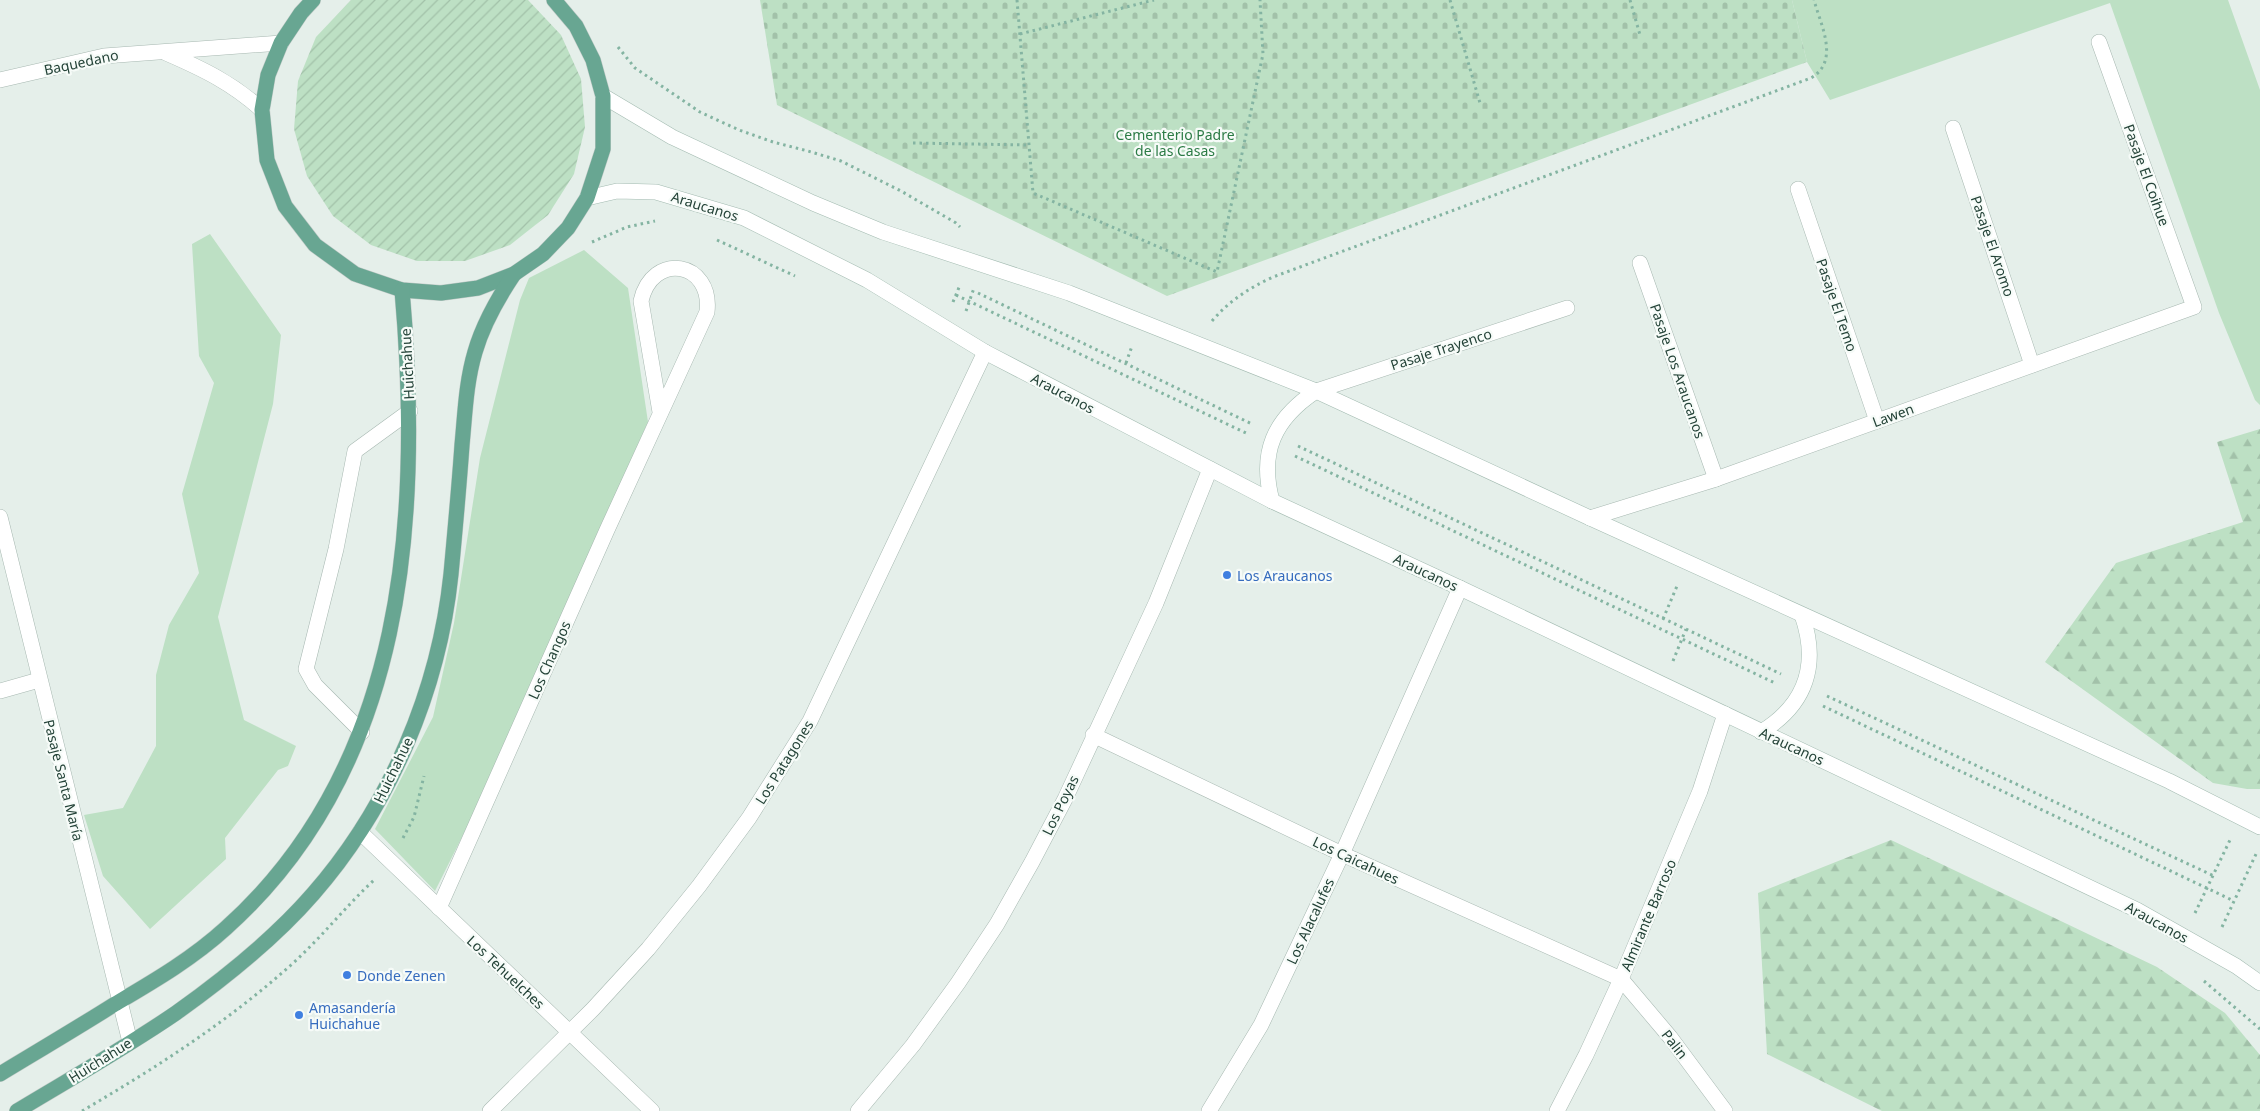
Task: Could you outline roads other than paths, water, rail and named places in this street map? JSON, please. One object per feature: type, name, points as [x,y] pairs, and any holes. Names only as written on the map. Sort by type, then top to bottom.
[{"type":"main road","points":[[313,0],[300,13],[281,43],[268,76],[262,110],[267,160],[284,206],[315,245],[355,274],[402,290],[440,293],[478,288],[514,274],[543,254],[562,235],[587,198],[603,148],[603,96],[593,60],[576,26],[554,0]]},
{"type":"main road","name":"Huichahue","points":[[17,1111],[175,1014],[216,983],[280,928],[314,894],[360,832],[386,788],[407,742],[433,665],[441,636],[451,578],[469,375],[484,327],[514,274]]},
{"type":"main road","name":"Huichahue","points":[[0,1074],[158,980],[193,956],[227,928],[258,897],[286,864],[316,823],[341,778],[362,732],[378,684],[395,605],[404,534],[409,471],[410,411],[402,290]]},
{"type":"street","name":"Pasaje El Coihue","points":[[2099,42],[2194,307]]},
{"type":"street","name":"Baquedano","points":[[0,80],[104,56],[281,43]]},
{"type":"street","name":"Baquedano","points":[[162,52],[226,81],[245,94],[262,110]]},
{"type":"street","points":[[603,96],[672,137],[813,203],[884,232],[1069,293],[1316,391],[1590,518],[2169,781],[2260,827]]},
{"type":"street","name":"Pasaje El Aromo","points":[[1953,128],[2032,365]]},
{"type":"street","name":"Pasaje El Temo","points":[[1798,189],[1877,421]]},
{"type":"street","name":"Araucanos","points":[[587,198],[617,191],[656,192],[744,218],[867,280],[985,352],[1272,501],[1460,588],[2137,910],[2236,966],[2260,983]]},
{"type":"street","name":"Pasaje Los Araucanos","points":[[1640,263],[1716,479]]},
{"type":"street","name":"Los Changos","points":[[439,908],[660,412],[707,312],[708,299],[705,287],[698,277],[686,270],[674,268],[661,270],[651,278],[644,288],[641,301],[660,412]]},
{"type":"street","name":"Lawen","points":[[1590,518],[1716,479],[2194,307]]},
{"type":"street","name":"Pasaje Trayenco","points":[[1272,501],[1267,468],[1273,439],[1290,412],[1299,402],[1316,391],[1567,308]]},
{"type":"street","name":"Los Patagones","points":[[490,1111],[570,1032],[648,949],[699,886],[749,818],[810,721],[985,352]]},
{"type":"street","points":[[362,732],[315,685],[306,670],[336,550],[355,451],[410,411]]},
{"type":"street","name":"Los Poyas","points":[[858,1111],[913,1045],[958,983],[997,924],[1065,800],[1093,735],[1156,603],[1210,469]]},
{"type":"street","name":"Pasaje Santa María","points":[[0,517],[130,1042]]},
{"type":"street","name":"Los Alacalufes","points":[[1209,1111],[1220,1096],[1261,1025],[1342,854],[1460,588]]},
{"type":"street","points":[[1762,732],[1776,723],[1787,712],[1802,690],[1809,668],[1810,650],[1808,632],[1802,614]]},
{"type":"street","points":[[0,691],[39,680]]},
{"type":"street","name":"Almirante Barroso","points":[[1557,1111],[1586,1055],[1621,979],[1700,791],[1725,714]]},
{"type":"street","name":"Los Caicahues","points":[[1093,735],[1342,854],[1621,979]]},
{"type":"street","name":"Los Tehuelches","points":[[360,832],[652,1111]]},
{"type":"street","name":"Palin","points":[[1621,979],[1670,1037],[1725,1111]]},
{"type":"place","name":"Los Araucanos","points":[[1227,575]]},
{"type":"place","name":"Donde Zenen","points":[[347,975]]},
{"type":"place","name":"Amasandería Huichahue","points":[[299,1015]]},
{"type":"park label","name":"Cementerio Padre de las Casas","points":[[1175,142]]}]
